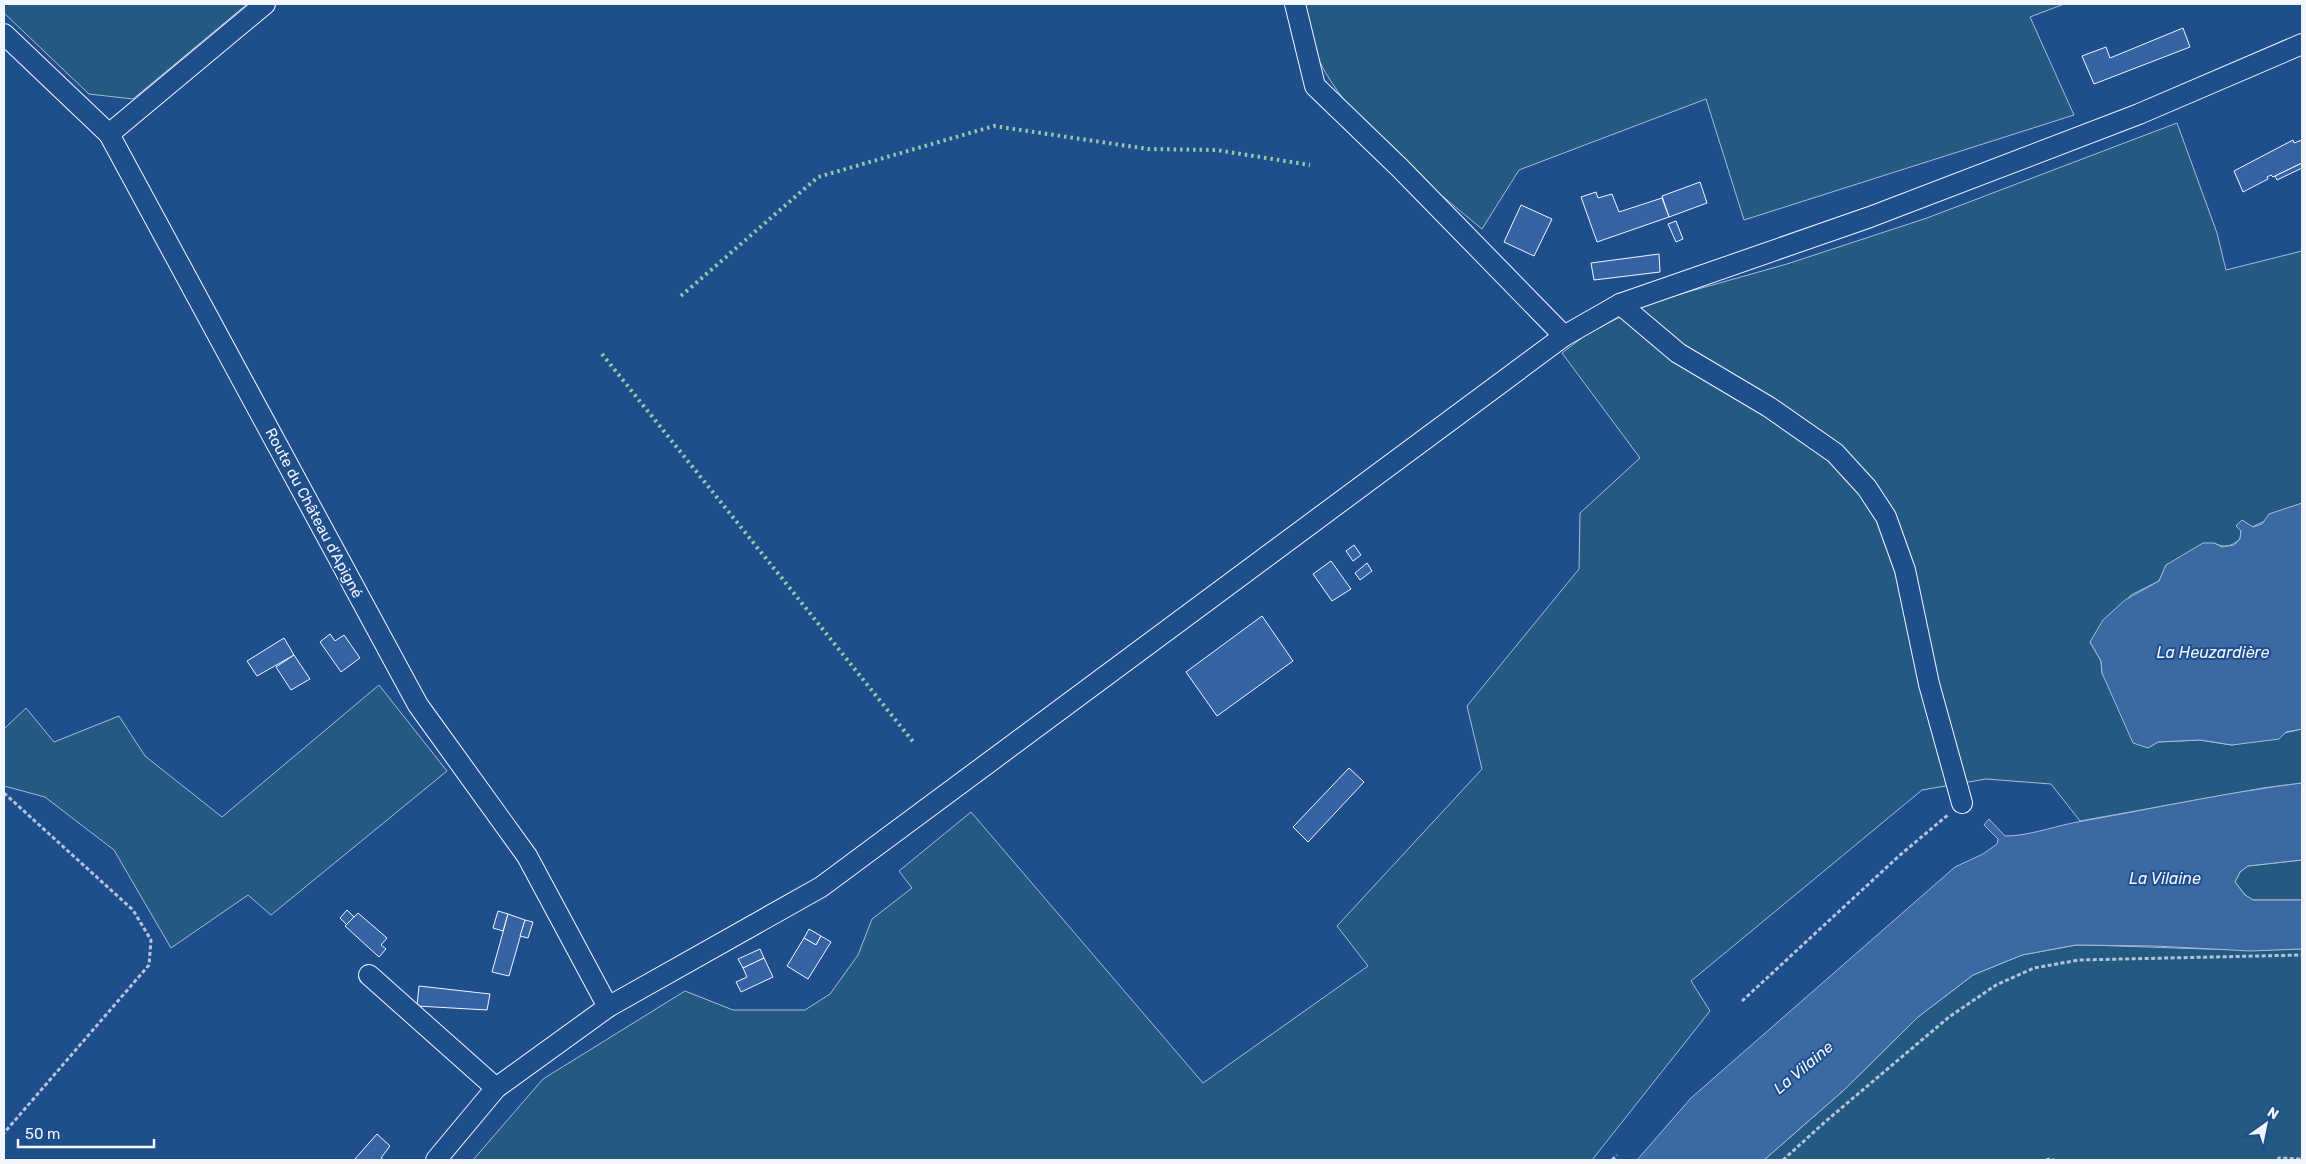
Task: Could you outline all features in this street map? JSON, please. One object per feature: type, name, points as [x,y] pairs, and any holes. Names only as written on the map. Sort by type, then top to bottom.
[{"type":"street","points":[[109,134],[265,4]]},
{"type":"street","points":[[1295,4],[1315,86],[1400,168],[1564,336]]},
{"type":"street","name":"Route du Château d'Apigné","points":[[4,34],[109,134],[418,705],[527,856],[608,1007]]},
{"type":"street","points":[[436,1160],[496,1088],[608,1007],[821,887],[1564,336],[1620,304],[1888,210],[2139,114],[2302,44]]},
{"type":"street","points":[[1620,304],[1678,353],[1769,407],[1835,453],[1867,488],[1886,517],[1904,570],[1930,684],[1962,803]]},
{"type":"street","points":[[369,975],[496,1088]]},
{"type":"path","points":[[4,793],[133,910],[151,940],[149,965],[4,1133]]},
{"type":"path","points":[[1742,1001],[1900,855],[1962,803]]},
{"type":"path","points":[[1783,1160],[1949,1017],[1996,985],[2034,968],[2079,960],[2302,956]]},
{"type":"path","points":[[1612,1160],[1617,1155]]},
{"type":"path","points":[[2046,1160],[2050,1158],[2054,1160]]},
{"type":"path","points":[[2278,1160],[2279,1158],[2302,1159]]},
{"type":"shaded area","points":[[4,4],[247,4],[133,99],[89,94],[4,13]]},
{"type":"shaded area","points":[[1304,4],[2064,4],[2030,17],[2074,115],[1744,220],[1706,99],[1519,170],[1482,229],[1390,150],[1347,104],[1330,80],[1317,56]]},
{"type":"shaded area","points":[[2177,123],[2217,233],[2226,270],[2302,251],[2302,503],[2252,527],[2242,520],[2240,539],[2234,544],[2221,546],[2214,543],[2166,565],[2159,581],[2131,595],[2090,642],[2101,661],[2102,673],[2148,748],[2158,742],[2200,740],[2232,745],[2302,729],[2302,783],[2263,788],[2080,821],[2051,784],[1986,779],[1922,790],[1691,981],[1710,1011],[1592,1160],[473,1160],[543,1079],[685,991],[733,1010],[805,1010],[830,994],[858,955],[872,919],[912,888],[899,871],[971,812],[1203,1083],[1368,966],[1337,926],[1482,769],[1467,706],[1579,569],[1580,513],[1640,458],[1562,353],[1587,334],[1645,304],[1787,264],[1927,218]]},
{"type":"shaded area","points":[[379,685],[447,771],[271,915],[248,895],[171,948],[114,850],[45,797],[4,786],[4,729],[26,708],[54,742],[119,716],[145,756],[222,817]]},
{"type":"shaded area","points":[[2302,860],[2302,900],[2253,900],[2245,895],[2235,882],[2240,872],[2248,866]]},
{"type":"shaded area","points":[[2076,945],[2217,949],[2302,949],[2302,1160],[1764,1160],[1844,1090],[1918,1017],[1973,975],[2022,955]]},
{"type":"water","name":"La Heuzardière","points":[[2302,503],[2302,729],[2286,732],[2279,739],[2232,745],[2200,740],[2158,742],[2148,748],[2133,743],[2102,673],[2101,661],[2090,642],[2103,620],[2125,600],[2159,581],[2166,565],[2203,543],[2214,543],[2222,547],[2234,545],[2240,539],[2241,531],[2236,526],[2242,520],[2253,527],[2262,524],[2269,514]]},
{"type":"water","name":"La Vilaine","points":[[2302,783],[2302,860],[2248,866],[2240,872],[2235,882],[2245,895],[2253,900],[2302,900],[2302,949],[2250,951],[2155,946],[2076,945],[2022,955],[1973,975],[1918,1017],[1844,1090],[1764,1160],[1637,1160],[1691,1098],[1955,867],[1983,854],[1997,844],[1998,839],[1984,825],[1989,819],[2005,836],[2015,836],[2192,800]]},
{"type":"building","points":[[2183,28],[2190,47],[2094,84],[2082,56],[2106,47],[2110,58]]},
{"type":"building","points":[[2293,140],[2294,143],[2302,140],[2302,163],[2273,177],[2271,175],[2267,177],[2268,179],[2243,192],[2234,171]]},
{"type":"building","points":[[2302,163],[2302,168],[2277,180],[2275,176]]},
{"type":"building","points":[[1700,182],[1707,203],[1669,217],[1662,196]]},
{"type":"building","points":[[1596,192],[1598,198],[1612,194],[1619,212],[1662,198],[1669,217],[1597,242],[1581,197]]},
{"type":"building","points":[[1521,205],[1552,219],[1534,256],[1504,242]]},
{"type":"building","points":[[1676,221],[1683,239],[1676,242],[1668,224]]},
{"type":"building","points":[[1659,254],[1660,272],[1594,280],[1591,263]]},
{"type":"building","points":[[1354,545],[1361,555],[1353,561],[1346,551]]},
{"type":"building","points":[[1331,561],[1351,589],[1332,601],[1313,574]]},
{"type":"building","points":[[1367,563],[1372,571],[1360,580],[1355,573]]},
{"type":"building","points":[[1262,616],[1293,661],[1217,716],[1186,672]]},
{"type":"building","points":[[330,634],[335,641],[344,635],[360,658],[341,672],[320,642]]},
{"type":"building","points":[[284,638],[294,655],[257,676],[247,661]]},
{"type":"building","points":[[294,655],[310,679],[291,690],[276,667]]},
{"type":"building","points":[[1349,768],[1364,782],[1308,842],[1293,827]]},
{"type":"building","points":[[347,910],[354,917],[347,925],[340,918]]},
{"type":"building","points":[[498,911],[508,914],[503,931],[493,928]]},
{"type":"building","points":[[358,913],[387,938],[381,945],[386,949],[379,957],[345,926]]},
{"type":"building","points":[[508,914],[525,920],[509,976],[492,972]]},
{"type":"building","points":[[525,920],[533,922],[528,938],[520,936]]},
{"type":"building","points":[[809,929],[821,936],[816,945],[804,938]]},
{"type":"building","points":[[821,936],[831,942],[808,979],[787,966],[804,938],[816,945]]},
{"type":"building","points":[[760,949],[764,958],[743,968],[738,959]]},
{"type":"building","points":[[764,958],[773,977],[741,992],[736,982],[747,977],[743,968]]},
{"type":"building","points":[[419,986],[490,994],[487,1010],[417,1006]]},
{"type":"building","points":[[377,1134],[390,1146],[381,1158],[384,1160],[354,1160]]},
{"type":"hedge","points":[[681,296],[818,177],[994,126],[1148,149],[1216,150],[1310,165]]},
{"type":"hedge","points":[[602,354],[914,743]]}]
